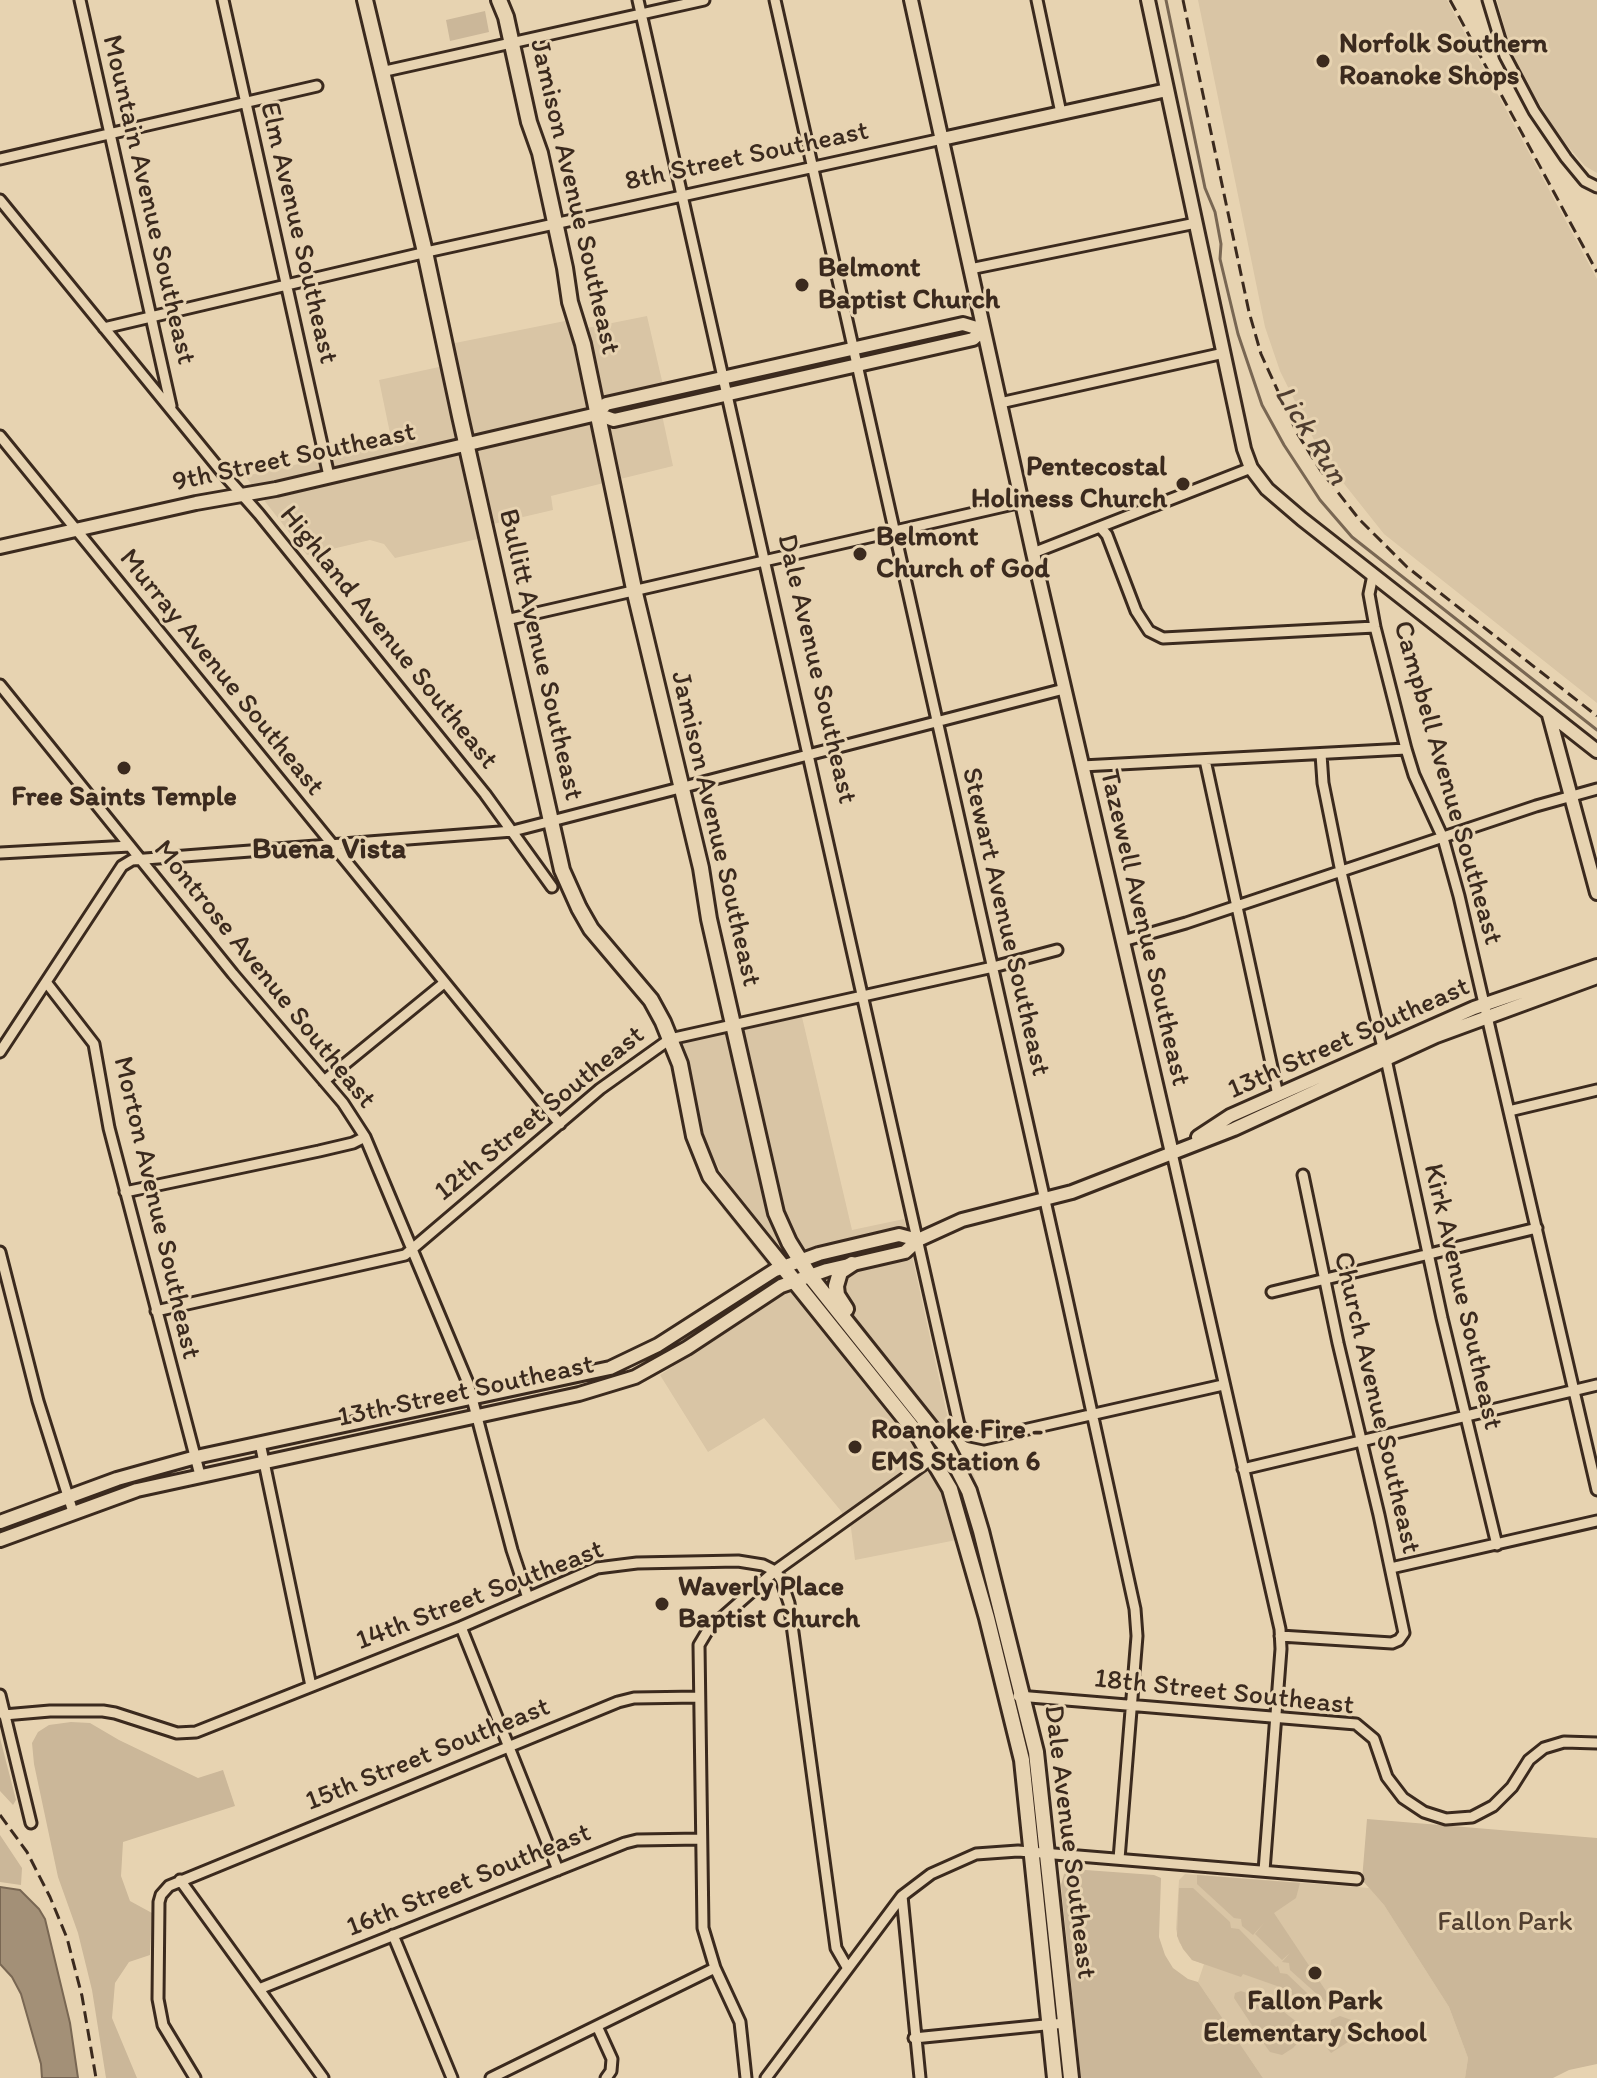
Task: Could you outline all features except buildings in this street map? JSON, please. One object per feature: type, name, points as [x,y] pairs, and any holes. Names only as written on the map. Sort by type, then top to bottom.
[{"type":"main road","name":"Bullitt Avenue Southeast","points":[[365,0],[425,252],[562,870],[579,908],[602,943],[651,1000],[670,1039],[680,1064],[694,1136],[710,1176],[782,1268]]},
{"type":"main road","name":"Jamison Avenue Southeast","points":[[499,0],[555,224],[570,302],[583,344],[634,589],[683,789],[776,1213],[810,1276],[947,1448],[969,1491],[1003,1615]]},
{"type":"main road","points":[[852,1264],[840,1272],[836,1289],[857,1322],[864,1344]]},
{"type":"main road","points":[[782,1268],[918,1435],[933,1458]]},
{"type":"main road","name":"Dale Avenue Southeast","points":[[933,1458],[959,1512],[1007,1695],[1040,1852]]},
{"type":"main road","name":"Dale Avenue Southeast","points":[[1003,1615],[1036,1752],[1040,1852],[1058,2024],[1071,2078]]},
{"type":"main road","name":"Dale Avenue Southeast","points":[[1055,2078],[1058,2024]]},
{"type":"street","name":"Mountain Avenue Southeast","points":[[80,0],[172,411]]},
{"type":"street","name":"Elm Avenue Southeast","points":[[223,0],[329,476]]},
{"type":"street","name":"Dale Avenue Southeast","points":[[638,0],[958,1421],[970,1436],[984,1439],[1093,1415]]},
{"type":"street","points":[[381,72],[704,0]]},
{"type":"street","name":"Stewart Avenue Southeast","points":[[775,0],[1135,1609],[1137,1636],[1119,1859]]},
{"type":"street","name":"Tazewell Avenue Southeast","points":[[911,0],[1033,553],[1280,1636],[1264,1871]]},
{"type":"street","points":[[1037,0],[1061,113]]},
{"type":"street","points":[[1148,0],[1244,449],[1251,468],[1267,489],[1597,751]]},
{"type":"street","points":[[1488,0],[1505,56],[1534,111],[1585,181],[1597,187]]},
{"type":"street","points":[[0,159],[317,86]]},
{"type":"street","name":"8th Street Southeast","points":[[104,328],[425,252],[1167,90]]},
{"type":"street","name":"Highland Avenue Southeast","points":[[0,200],[513,831],[552,887]]},
{"type":"street","points":[[970,269],[1196,223]]},
{"type":"street","name":"9th Street Southeast","points":[[0,547],[276,489],[597,414],[614,420],[973,339],[983,330],[965,323],[606,404],[597,414]]},
{"type":"street","points":[[1000,403],[1224,353]]},
{"type":"street","name":"Murray Avenue Southeast","points":[[0,436],[560,1124]]},
{"type":"street","points":[[1033,553],[1251,468]]},
{"type":"street","points":[[506,620],[1022,502]]},
{"type":"street","points":[[1101,528],[1107,535],[1142,622],[1149,631],[1163,638],[1375,627]]},
{"type":"street","name":"Campbell Avenue Southeast","points":[[1373,575],[1369,594],[1375,627],[1406,749],[1418,785],[1443,838],[1597,1490]]},
{"type":"street","name":"Montrose Avenue Southeast","points":[[0,685],[233,974],[343,1103],[365,1137],[473,1399],[512,1550],[528,1598]]},
{"type":"street","points":[[0,1052],[122,866],[132,860],[513,831],[1064,689]]},
{"type":"street","points":[[1549,715],[1597,893]]},
{"type":"street","points":[[1082,766],[1406,749]]},
{"type":"street","name":"Kirk Avenue Southeast","points":[[1321,754],[1323,783],[1341,872],[1497,1545]]},
{"type":"street","points":[[1205,760],[1278,1095]]},
{"type":"street","points":[[1123,941],[1238,906],[1460,830],[1597,789]]},
{"type":"street","points":[[0,853],[130,846]]},
{"type":"street","name":"12th Street Southeast","points":[[156,1311],[400,1257],[623,1071],[670,1039],[1057,950]]},
{"type":"street","name":"13th Street Southeast","points":[[1172,1153],[1230,1116],[1597,966]]},
{"type":"street","name":"13th Street Southeast","points":[[1486,1010],[1597,977]]},
{"type":"street","name":"Morton Avenue Southeast","points":[[46,982],[94,1044],[109,1128],[200,1475]]},
{"type":"street","points":[[324,1081],[444,983]]},
{"type":"street","name":"13th Street Southeast","points":[[0,1540],[137,1490],[579,1394],[635,1377],[687,1348],[781,1286],[852,1264],[905,1252],[918,1240],[962,1220],[1045,1200],[1172,1153],[1234,1129],[1384,1053]]},
{"type":"street","points":[[1509,1111],[1597,1090]]},
{"type":"street","points":[[125,1192],[319,1151],[365,1137]]},
{"type":"street","name":"Church Avenue Southeast","points":[[1280,1636],[1392,1643],[1404,1633],[1303,1175]]},
{"type":"street","points":[[1272,1292],[1537,1228]]},
{"type":"street","name":"13th Street Southeast","points":[[0,1522],[117,1479],[196,1457],[610,1368],[637,1357],[782,1268],[819,1254],[899,1235],[918,1240]]},
{"type":"street","points":[[0,1252],[38,1401],[73,1512]]},
{"type":"street","points":[[1093,1415],[1223,1385]]},
{"type":"street","points":[[1243,1469],[1597,1385]]},
{"type":"street","points":[[260,1443],[311,1686]]},
{"type":"street","points":[[746,2078],[740,2022],[715,1968],[703,1928],[698,1697],[698,1654],[702,1637],[775,1571],[947,1448]]},
{"type":"street","points":[[1391,1568],[1597,1521]]},
{"type":"street","name":"14th Street Southeast","points":[[4,1715],[103,1711],[187,1734],[461,1627],[597,1568],[738,1561],[763,1565],[775,1571]]},
{"type":"street","points":[[775,1571],[786,1588],[789,1603],[836,1948],[847,1967]]},
{"type":"street","points":[[461,1627],[558,1870]]},
{"type":"street","points":[[0,1695],[31,1823]]},
{"type":"street","name":"18th Street Southeast","points":[[1007,1695],[1349,1723],[1364,1728],[1374,1739],[1387,1777],[1403,1798],[1424,1812],[1446,1819],[1472,1817],[1493,1806],[1512,1787],[1529,1760],[1544,1748],[1564,1742],[1597,1743]]},
{"type":"street","name":"15th Street Southeast","points":[[180,1880],[628,1699],[698,1697]]},
{"type":"street","name":"16th Street Southeast","points":[[259,1989],[632,1841],[701,1839]]},
{"type":"street","points":[[766,2078],[902,1896],[931,1874],[976,1854],[997,1850],[1040,1852],[1357,1879]]},
{"type":"street","points":[[195,2078],[163,2025],[158,1999],[159,1902],[164,1891],[180,1880],[323,2078]]},
{"type":"street","points":[[902,1896],[920,2078]]},
{"type":"street","points":[[393,1935],[452,2078]]},
{"type":"street","points":[[491,2078],[715,1968]]},
{"type":"street","points":[[914,2038],[1058,2024]]},
{"type":"street","points":[[597,2026],[612,2059],[611,2071],[606,2078]]},
{"type":"shaded area","points":[[1198,0],[1447,0],[1597,279],[1597,703],[1384,534],[1322,456],[1280,371],[1265,327]]},
{"type":"shaded area","points":[[1497,0],[1597,0],[1597,173],[1585,166],[1558,135],[1522,75],[1510,47]]},
{"type":"shaded area","points":[[647,316],[663,385],[656,387],[673,466],[551,496],[553,510],[493,524],[495,535],[395,558],[384,544],[370,540],[307,555],[245,476],[392,443],[379,380],[439,367],[435,347],[585,317],[587,328]]},
{"type":"shaded area","points":[[802,1017],[852,1230],[904,1219],[952,1437],[974,1475],[992,1533],[855,1560],[851,1528],[841,1511],[764,1418],[708,1452],[660,1375],[788,1291],[722,1208],[735,1195],[703,1135],[683,1043]]},
{"type":"shaded area","name":"Fallon Park Elementary School","points":[[1185,1874],[1369,1888],[1384,1905],[1449,2007],[1468,2058],[1465,2078],[1263,2078],[1198,1982],[1204,1964],[1192,1960],[1179,1942],[1176,1929],[1179,1880]]},
{"type":"shaded area","points":[[0,1887],[20,1890],[45,1919],[70,2023],[78,2078],[42,2078],[41,2064],[21,1994],[0,1964]]},
{"type":"green space","points":[[485,11],[489,32],[450,41],[446,20]]},
{"type":"green space","points":[[90,1723],[198,1778],[223,1770],[235,1806],[123,1842],[121,1876],[130,1901],[152,1913],[150,1955],[129,1962],[115,1983],[112,2018],[137,2078],[106,2078],[92,1990],[78,1933],[58,1877],[34,1764],[32,1743],[38,1732],[49,1725]]},
{"type":"green space","points":[[0,1738],[16,1800],[13,1805],[0,1791]]},
{"type":"green space","name":"Fallon Park","points":[[1367,1819],[1597,1838],[1597,2064],[1569,2070],[1553,2078],[1465,2078],[1468,2058],[1449,2007],[1384,1905],[1362,1880]]},
{"type":"green space","points":[[0,1835],[22,1868],[21,1885],[0,1882]]},
{"type":"green space","points":[[1072,1869],[1161,1878],[1159,1937],[1165,1955],[1173,1968],[1198,1982],[1263,2078],[1081,2078],[1061,1885],[1064,1874]]},
{"type":"green space","points":[[1197,1875],[1300,1883],[1296,1898],[1274,1913],[1334,2003],[1328,2004],[1290,1970],[1289,1963],[1282,1962],[1290,1953],[1282,1960],[1255,1934],[1264,1923],[1253,1935],[1242,1926],[1241,1919],[1234,1918],[1197,1884]]},
{"type":"green space","points":[[1179,1888],[1193,1888],[1230,1922],[1231,1928],[1239,1929],[1278,1966],[1280,1973],[1287,1974],[1324,2009],[1303,2006],[1277,1986],[1192,1960],[1177,1936]]},
{"type":"green space","points":[[1241,1991],[1270,2001],[1298,2023],[1302,2038],[1293,2048],[1282,2055],[1270,2052],[1234,1998],[1235,1993]]},
{"type":"green space","points":[[1340,2016],[1354,2021],[1362,2033],[1331,2053],[1327,2048],[1331,2020]]},
{"type":"waterway","name":"Lick Run","points":[[1166,0],[1205,188],[1215,212],[1221,244],[1220,259],[1238,334],[1262,405],[1284,445],[1320,500],[1352,537],[1597,730]]},
{"type":"railway","points":[[1183,0],[1249,312],[1261,354],[1297,433],[1321,471],[1359,519],[1407,567],[1597,716]]},
{"type":"railway","points":[[1450,0],[1597,272]]},
{"type":"railway","points":[[0,1815],[27,1852],[67,1938],[82,1996],[96,2078]]},
{"type":"place","name":"Norfolk Southern Roanoke Shops","points":[[1323,61]]},
{"type":"place","name":"Belmont Baptist Church","points":[[802,285]]},
{"type":"place","name":"Pentecostal Holiness Church","points":[[1183,484]]},
{"type":"place","name":"Belmont Church of God","points":[[860,554]]},
{"type":"place","name":"Free Saints Temple","points":[[124,768]]},
{"type":"place","name":"Roanoke Fire - EMS Station 6","points":[[855,1447]]},
{"type":"place","name":"Waverly Place Baptist Church","points":[[662,1604]]},
{"type":"place","name":"Fallon Park Elementary School","points":[[1315,1973]]},
{"type":"district","name":"Buena Vista","points":[[329,850]]}]
